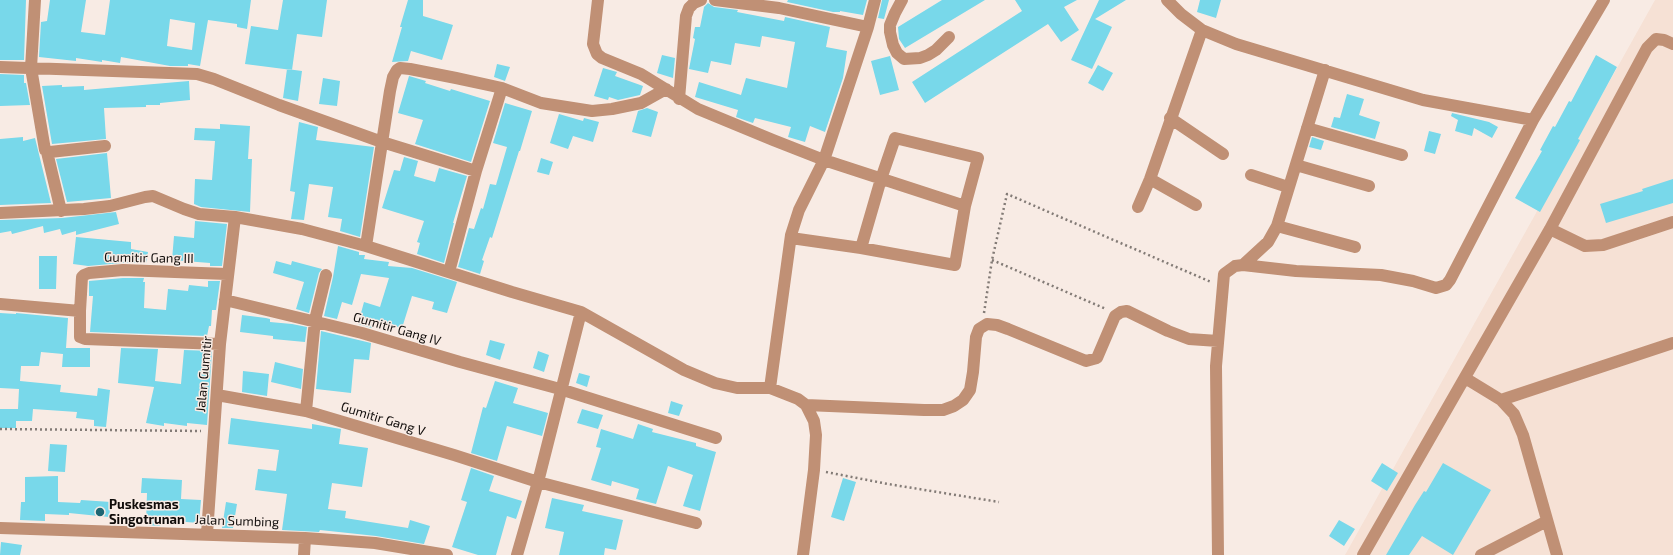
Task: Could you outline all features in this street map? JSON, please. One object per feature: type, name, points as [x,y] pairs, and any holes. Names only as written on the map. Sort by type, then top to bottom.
[{"type":"street","points":[[36,0],[31,68],[44,148],[48,152],[61,211]]},
{"type":"street","points":[[598,0],[593,44],[597,54],[602,58],[628,68],[708,113],[824,160],[965,206]]},
{"type":"street","points":[[679,98],[686,16],[689,8],[694,3],[701,0]]},
{"type":"street","points":[[715,0],[779,8],[868,27]]},
{"type":"street","points":[[770,388],[791,238],[799,210],[824,160],[868,27],[875,0]]},
{"type":"street","points":[[902,0],[890,25],[890,32],[893,45],[897,53],[904,59],[920,58],[928,55],[936,50],[949,37]]},
{"type":"street","points":[[1167,0],[1181,14],[1202,30],[1236,44],[1424,100],[1533,120]]},
{"type":"street","points":[[1218,555],[1216,366],[1224,274],[1229,268],[1243,265],[1296,271],[1381,274],[1436,288],[1443,287],[1450,280],[1533,120],[1604,0]]},
{"type":"street","points":[[1138,207],[1150,178],[1202,30]]},
{"type":"street","points":[[1363,555],[1550,229],[1646,48],[1656,39],[1664,40],[1673,44]]},
{"type":"street","points":[[0,67],[197,74],[382,142],[476,171]]},
{"type":"street","points":[[366,246],[392,77],[397,70],[410,69],[502,88],[541,103],[592,111],[612,109],[641,103],[666,89]]},
{"type":"street","points":[[1243,265],[1268,242],[1277,226],[1288,186],[1296,165],[1325,70]]},
{"type":"street","points":[[448,272],[476,171],[502,88]]},
{"type":"street","points":[[1170,118],[1223,154]]},
{"type":"street","points":[[1307,128],[1402,155]]},
{"type":"street","points":[[791,238],[861,248],[955,265],[965,206],[978,158],[896,138],[881,179],[861,248]]},
{"type":"street","points":[[48,152],[105,146]]},
{"type":"street","points":[[1296,165],[1369,186]]},
{"type":"street","points":[[1251,175],[1288,186]]},
{"type":"street","points":[[1150,178],[1196,204]]},
{"type":"street","points":[[0,213],[61,211],[110,206],[153,196],[199,214],[235,217],[302,229],[366,246],[581,312],[684,370],[715,384],[737,388],[770,388],[798,399],[806,405],[814,421],[815,428],[814,470],[803,555]]},
{"type":"street","name":"Jalan Gumitir","points":[[207,534],[220,344],[227,274],[235,217]]},
{"type":"street","points":[[1550,229],[1585,246],[1603,245],[1673,222]]},
{"type":"street","points":[[1277,226],[1355,247]]},
{"type":"street","name":"Gumitir Gang III","points":[[80,311],[82,278],[84,275],[89,273],[123,270],[227,274]]},
{"type":"street","points":[[306,411],[315,320],[326,275]]},
{"type":"street","name":"Gumitir Gang IV","points":[[225,300],[315,320],[560,389],[716,438]]},
{"type":"street","points":[[0,304],[80,311],[80,334],[82,339],[220,344]]},
{"type":"street","points":[[806,405],[924,410],[943,410],[954,406],[963,400],[970,390],[976,337],[979,329],[987,324],[997,325],[1086,361],[1097,358],[1115,316],[1126,311],[1168,331],[1189,338],[1218,341]]},
{"type":"street","points":[[517,555],[538,482],[560,389],[581,312]]},
{"type":"street","points":[[1502,400],[1673,343]]},
{"type":"street","points":[[1465,378],[1502,400],[1514,414],[1523,435],[1557,555]]},
{"type":"street","name":"Gumitir Gang V","points":[[217,395],[306,411],[454,455],[538,482],[696,523]]},
{"type":"street","points":[[1481,555],[1547,521]]},
{"type":"street","name":"Jalan Sumbing","points":[[0,528],[305,538],[375,543],[447,555]]},
{"type":"street","points":[[304,555],[305,538]]},
{"type":"path","points":[[982,327],[992,260],[1007,194],[1222,288]]},
{"type":"path","points":[[992,260],[1118,314]]},
{"type":"path","points":[[0,429],[213,431]]},
{"type":"path","points":[[814,470],[999,502]]},
{"type":"shaded area","points":[[1655,0],[1673,0],[1673,555],[1345,555]]},
{"type":"building","points":[[0,0],[26,0],[24,60],[0,60]]},
{"type":"building","points":[[50,0],[86,0],[81,32],[105,35],[110,0],[251,0],[247,29],[237,27],[237,24],[208,20],[200,66],[188,64],[188,66],[170,66],[121,57],[120,63],[76,58],[76,61],[39,57],[41,22],[47,21]],"holes":[[[170,19],[195,23],[192,50],[167,46]]]},
{"type":"building","points":[[283,0],[327,0],[322,37],[297,34],[292,70],[245,64],[251,26],[278,30]]},
{"type":"building","points":[[408,0],[423,0],[423,16],[453,25],[442,60],[411,51],[408,61],[392,62]]},
{"type":"building","points":[[788,0],[867,0],[863,15],[840,11],[833,12],[787,2]]},
{"type":"building","points":[[882,0],[889,0],[884,19],[878,18]]},
{"type":"building","points":[[942,0],[985,0],[905,48],[899,39],[898,27]]},
{"type":"building","points":[[1015,0],[1077,0],[1064,7],[1079,30],[1061,42],[1048,24],[925,103],[912,82],[1022,11]]},
{"type":"building","points":[[1099,0],[1126,0],[1095,19],[1112,27],[1092,69],[1071,60]]},
{"type":"building","points":[[1200,0],[1221,0],[1216,18],[1197,12]]},
{"type":"building","points":[[708,3],[714,7],[738,10],[737,12],[784,21],[785,17],[830,27],[826,47],[847,51],[843,78],[825,132],[810,126],[805,142],[788,137],[791,127],[755,118],[753,123],[736,117],[738,110],[695,97],[699,82],[741,95],[746,78],[787,88],[795,42],[762,36],[760,47],[735,43],[731,65],[711,61],[708,73],[689,69],[695,39],[693,38],[695,27],[700,27],[704,7]]},
{"type":"building","points":[[662,55],[675,58],[673,78],[657,73]]},
{"type":"building","points":[[1596,55],[1617,67],[1578,139],[1580,140],[1540,212],[1515,198],[1542,151],[1540,150],[1553,126],[1555,127],[1569,101],[1571,102]]},
{"type":"building","points":[[890,56],[899,90],[880,95],[871,61]]},
{"type":"building","points":[[497,64],[510,67],[505,81],[494,77]]},
{"type":"building","points":[[1098,65],[1113,73],[1103,91],[1088,83]]},
{"type":"building","points":[[603,68],[617,72],[615,76],[643,86],[640,95],[618,100],[609,97],[608,100],[594,96]]},
{"type":"building","points":[[287,69],[302,71],[298,101],[283,98]]},
{"type":"building","points":[[0,74],[24,75],[24,83],[26,83],[30,105],[0,106]]},
{"type":"building","points":[[409,76],[450,91],[451,89],[490,101],[471,162],[415,144],[423,120],[398,113]]},
{"type":"building","points":[[323,78],[340,81],[337,106],[319,104]]},
{"type":"building","points":[[189,81],[190,100],[160,103],[160,105],[146,105],[146,107],[104,108],[106,139],[52,144],[42,86],[84,86],[84,90]]},
{"type":"building","points":[[1347,94],[1364,99],[1359,115],[1380,122],[1375,139],[1331,127],[1334,117],[1340,118]]},
{"type":"building","points":[[505,103],[532,111],[492,238],[490,237],[482,260],[484,261],[480,274],[458,267],[469,228],[474,229],[481,208],[483,209],[490,184],[496,185],[507,147],[493,143]]},
{"type":"building","points":[[647,108],[658,112],[651,137],[632,132],[638,111]]},
{"type":"building","points":[[1452,113],[1489,122],[1498,127],[1492,138],[1474,128],[1472,136],[1455,131],[1458,120],[1451,116]]},
{"type":"building","points":[[559,114],[583,121],[584,118],[599,122],[593,142],[573,136],[568,149],[550,143]]},
{"type":"building","points":[[299,122],[318,127],[316,140],[374,147],[360,237],[340,231],[342,219],[328,217],[333,187],[309,184],[304,220],[291,219],[295,192],[290,191]]},
{"type":"building","points":[[220,124],[250,126],[248,159],[252,159],[250,212],[201,207],[194,204],[195,179],[212,180],[215,141],[194,140],[195,128],[220,129]]},
{"type":"building","points":[[1429,131],[1441,134],[1435,154],[1424,151]]},
{"type":"building","points":[[23,137],[23,141],[35,138],[51,203],[0,205],[0,139]]},
{"type":"building","points":[[1312,137],[1324,141],[1321,150],[1309,147]]},
{"type":"building","points":[[107,153],[111,198],[67,202],[56,159]]},
{"type":"building","points":[[404,157],[418,161],[414,176],[435,182],[439,168],[467,176],[453,223],[444,263],[417,254],[420,243],[417,242],[424,221],[382,208],[394,170],[400,171]]},
{"type":"building","points":[[541,158],[553,162],[549,175],[537,172]]},
{"type":"building","points":[[1673,179],[1673,203],[1606,223],[1600,204],[1643,191],[1642,189]]},
{"type":"building","points":[[116,212],[119,224],[76,235],[76,231],[62,235],[60,229],[44,233],[43,226],[12,234],[11,231],[0,233],[0,220],[62,218]]},
{"type":"building","points":[[195,221],[227,224],[222,266],[210,266],[210,263],[172,260],[174,236],[194,238]]},
{"type":"building","points":[[76,237],[131,242],[131,249],[148,252],[146,263],[122,263],[88,266],[73,264]]},
{"type":"building","points":[[338,246],[359,252],[359,255],[365,255],[364,259],[389,262],[388,266],[412,268],[457,282],[447,313],[432,309],[434,302],[412,296],[402,328],[373,320],[372,328],[358,324],[364,302],[380,307],[389,278],[361,274],[352,305],[342,302],[337,319],[324,316]]},
{"type":"building","points":[[39,256],[57,256],[56,289],[39,289]]},
{"type":"building","points":[[276,261],[291,265],[292,261],[322,269],[319,273],[309,313],[296,309],[304,282],[273,273]]},
{"type":"building","points":[[144,278],[144,308],[166,310],[168,289],[188,291],[189,285],[208,287],[208,281],[220,281],[216,310],[212,310],[211,326],[209,326],[207,336],[90,332],[93,296],[89,296],[89,281]]},
{"type":"building","points":[[0,313],[68,318],[66,348],[90,348],[90,367],[62,367],[63,354],[41,352],[39,366],[21,366],[20,381],[61,385],[60,392],[97,396],[98,388],[110,390],[106,427],[94,426],[94,420],[76,418],[77,412],[33,409],[32,421],[16,421],[16,428],[0,428],[0,409],[18,409],[19,389],[0,388]]},
{"type":"building","points":[[242,315],[270,319],[270,322],[307,327],[305,342],[273,339],[273,336],[240,332]]},
{"type":"building","points":[[321,331],[371,343],[369,360],[354,359],[351,393],[316,389]]},
{"type":"building","points":[[490,340],[505,344],[500,360],[486,355]]},
{"type":"building","points":[[121,348],[158,349],[155,381],[181,384],[184,350],[212,351],[207,425],[187,423],[187,426],[164,423],[164,426],[146,423],[154,387],[118,383]]},
{"type":"building","points":[[538,351],[549,355],[544,372],[533,368]]},
{"type":"building","points":[[275,362],[303,369],[301,389],[271,382]]},
{"type":"building","points":[[243,371],[269,374],[267,396],[242,392]]},
{"type":"building","points":[[579,373],[590,376],[587,387],[576,383]]},
{"type":"building","points":[[495,381],[518,388],[513,403],[548,413],[542,436],[507,426],[497,461],[471,453],[483,407],[486,408]]},
{"type":"building","points":[[671,401],[683,405],[679,416],[668,413]]},
{"type":"building","points":[[582,409],[603,415],[598,429],[577,423]]},
{"type":"building","points":[[231,418],[312,429],[312,424],[341,429],[339,444],[368,448],[362,487],[332,483],[328,509],[346,511],[345,518],[408,528],[410,520],[430,526],[424,544],[376,536],[320,530],[319,532],[282,530],[287,494],[255,490],[258,469],[276,471],[279,450],[228,444]]},
{"type":"building","points":[[638,424],[653,429],[652,432],[696,443],[696,446],[716,452],[700,511],[683,506],[693,475],[668,466],[656,504],[636,499],[639,489],[612,481],[611,486],[591,480],[601,448],[596,447],[601,429],[633,439]]},
{"type":"building","points":[[50,444],[67,445],[65,472],[48,471]]},
{"type":"building","points":[[1382,463],[1398,473],[1387,491],[1371,481]]},
{"type":"building","points":[[1443,463],[1491,490],[1453,555],[1422,536],[1409,555],[1386,555],[1415,505],[1424,491],[1426,492]]},
{"type":"building","points":[[471,468],[494,476],[489,491],[522,501],[516,519],[507,516],[496,555],[478,555],[452,547],[467,502],[461,500]]},
{"type":"building","points":[[58,476],[58,502],[80,503],[81,500],[111,502],[109,517],[69,513],[69,515],[45,514],[45,521],[20,520],[21,502],[25,502],[25,477]]},
{"type":"building","points":[[142,478],[182,480],[181,499],[201,500],[199,523],[161,520],[160,526],[146,525],[147,493],[141,493]]},
{"type":"building","points":[[843,478],[856,482],[844,521],[831,517]]},
{"type":"building","points":[[552,498],[584,505],[582,511],[623,520],[616,550],[605,548],[604,555],[559,555],[564,532],[545,528]]},
{"type":"building","points":[[226,502],[237,504],[233,528],[222,528]]},
{"type":"building","points":[[1339,520],[1355,529],[1344,546],[1329,536]]},
{"type":"building","points":[[1,542],[22,545],[20,555],[0,555]]},
{"type":"place","name":"Puskesmas Singotrunan","points":[[100,512]]}]
